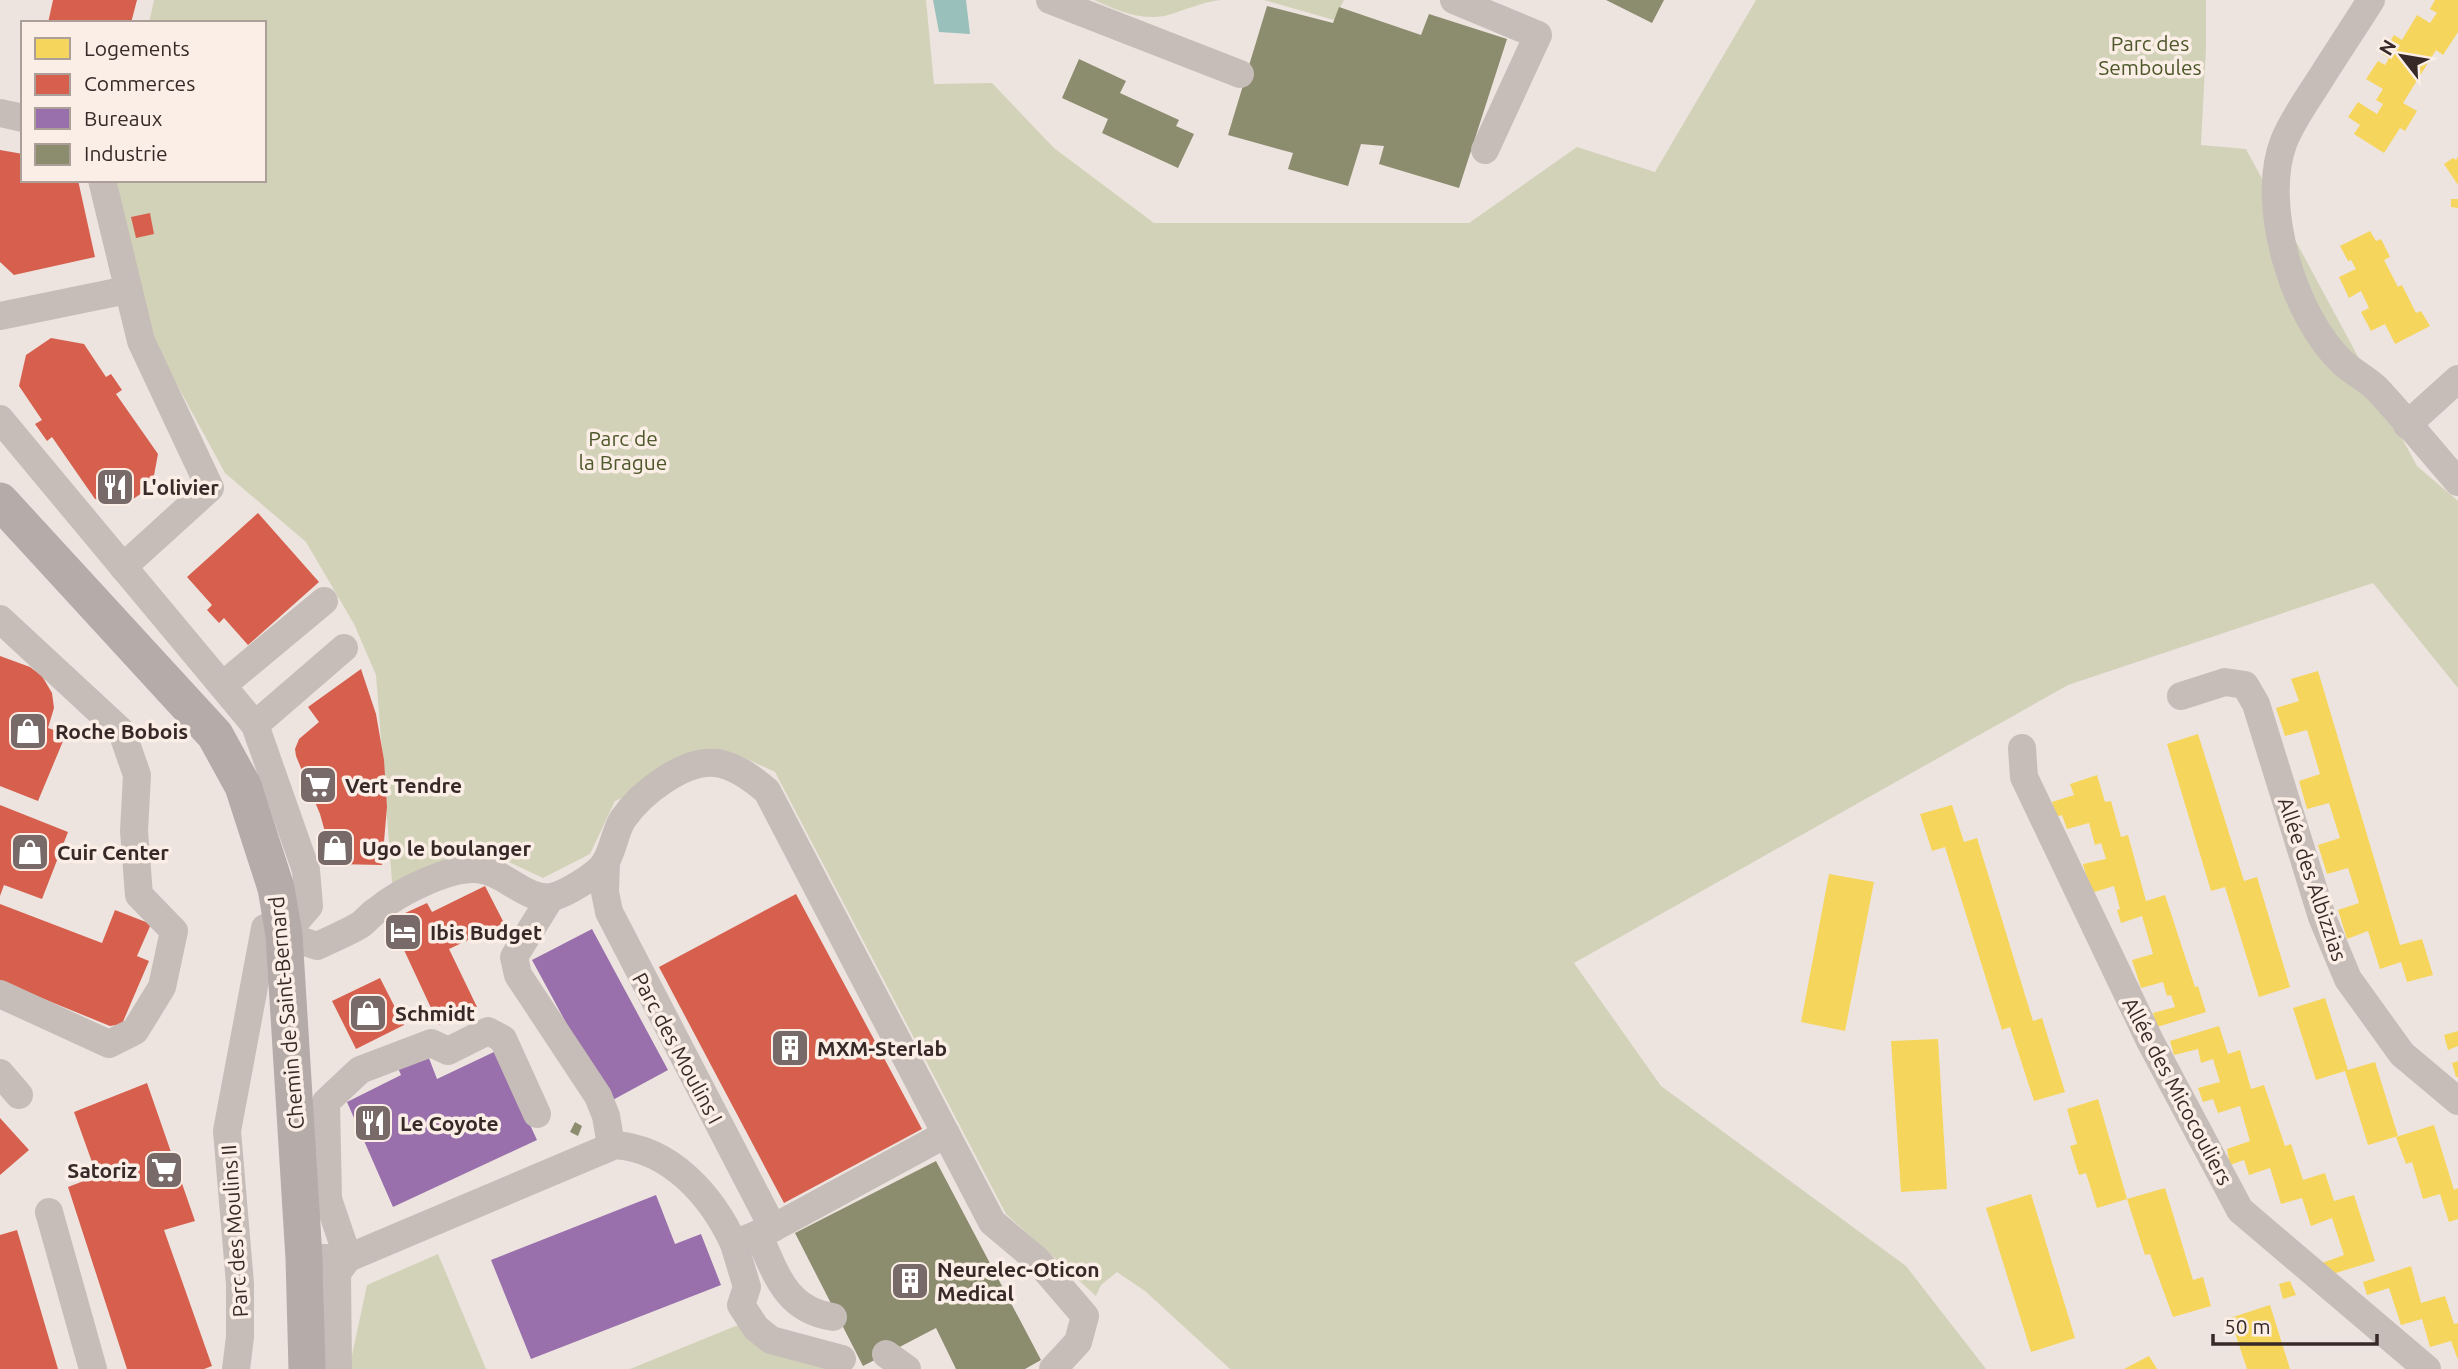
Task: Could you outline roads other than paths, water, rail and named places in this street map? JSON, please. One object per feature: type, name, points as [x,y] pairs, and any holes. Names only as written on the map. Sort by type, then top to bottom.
[{"type":"main road","name":"Chemin de Saint-Bernard","points":[[0,500],[215,735],[243,786],[276,888],[275,931],[292,1247],[294,1369]]},
{"type":"main road","name":"Chemin de Saint-Bernard","points":[[0,527],[120,655],[201,749],[240,829],[275,931]]},
{"type":"main road","name":"Chemin de Saint-Bernard","points":[[292,1247],[307,1369]]},
{"type":"street","points":[[1050,0],[1240,74]]},
{"type":"street","points":[[1454,0],[1538,35],[1485,150]]},
{"type":"street","points":[[2371,0],[2296,116],[2284,142],[2278,166],[2277,213],[2280,238],[2292,284],[2310,318],[2343,363],[2376,389],[2458,482]]},
{"type":"street","points":[[0,113],[21,118]]},
{"type":"street","points":[[102,182],[141,341],[210,488],[123,566]]},
{"type":"street","points":[[0,300],[126,281]]},
{"type":"street","points":[[0,316],[126,281]]},
{"type":"street","points":[[2407,425],[2458,379]]},
{"type":"street","points":[[0,419],[255,725],[306,870],[309,906],[275,931]]},
{"type":"street","points":[[223,685],[324,601]]},
{"type":"street","points":[[0,619],[122,732],[137,775],[134,831],[139,895],[174,931],[162,987],[135,1031],[109,1044],[0,994]]},
{"type":"street","points":[[255,725],[344,648]]},
{"type":"street","name":"Allée des Albizzias","points":[[2181,696],[2225,682],[2245,685],[2256,704],[2322,917],[2348,979],[2402,1055],[2458,1101]]},
{"type":"street","name":"Allée des Micocouliers","points":[[2022,748],[2024,777],[2150,1041],[2240,1210],[2427,1369]]},
{"type":"street","points":[[611,1146],[606,1116],[598,1096],[519,975],[514,957],[551,897],[582,882],[606,862],[623,820],[656,785],[676,773],[716,763],[748,775],[767,791],[992,1222],[1037,1260],[1085,1316],[1078,1342],[1053,1369]]},
{"type":"street","name":"Parc des Moulins I","points":[[606,862],[605,892],[609,912],[755,1235]]},
{"type":"street","points":[[275,931],[317,946],[361,925],[404,892],[454,872],[470,869],[485,870],[534,894],[551,897]]},
{"type":"street","name":"Parc des Moulins II","points":[[236,1369],[240,1337],[240,1284],[227,1131],[275,931]]},
{"type":"street","points":[[348,1258],[328,1199],[326,1102],[360,1070],[430,1042],[447,1051],[488,1031],[503,1039],[537,1114]]},
{"type":"street","points":[[0,1073],[19,1096]]},
{"type":"street","points":[[755,1235],[946,1134]]},
{"type":"street","points":[[338,1369],[337,1273],[348,1258],[611,1146],[633,1146],[664,1159],[706,1197],[724,1222],[755,1235],[787,1293],[798,1304],[816,1315],[833,1317]]},
{"type":"street","points":[[49,1212],[93,1369]]},
{"type":"street","points":[[755,1235],[747,1287],[741,1305],[756,1328],[771,1340],[842,1359]]},
{"type":"street","points":[[292,1247],[348,1258]]},
{"type":"water","points":[[933,0],[966,0],[970,34],[939,32]]},
{"type":"place","name":"L'olivier","points":[[115,487]]},
{"type":"place","name":"Roche Bobois","points":[[28,731]]},
{"type":"place","name":"Vert Tendre","points":[[318,785]]},
{"type":"place","name":"Ugo le boulanger","points":[[335,848]]},
{"type":"place","name":"Cuir Center","points":[[30,852]]},
{"type":"place","name":"Ibis Budget","points":[[403,932]]},
{"type":"place","name":"Schmidt","points":[[368,1013]]},
{"type":"place","name":"MXM-Sterlab","points":[[790,1048]]},
{"type":"place","name":"Le Coyote","points":[[373,1123]]},
{"type":"place","name":"Satoriz","points":[[164,1170]]},
{"type":"place","name":"Neurelec-Oticon Medical","points":[[910,1281]]},
{"type":"park label","name":"Parc des Semboules","points":[[2150,55]]},
{"type":"park label","name":"Parc de la Brague","points":[[623,450]]}]
